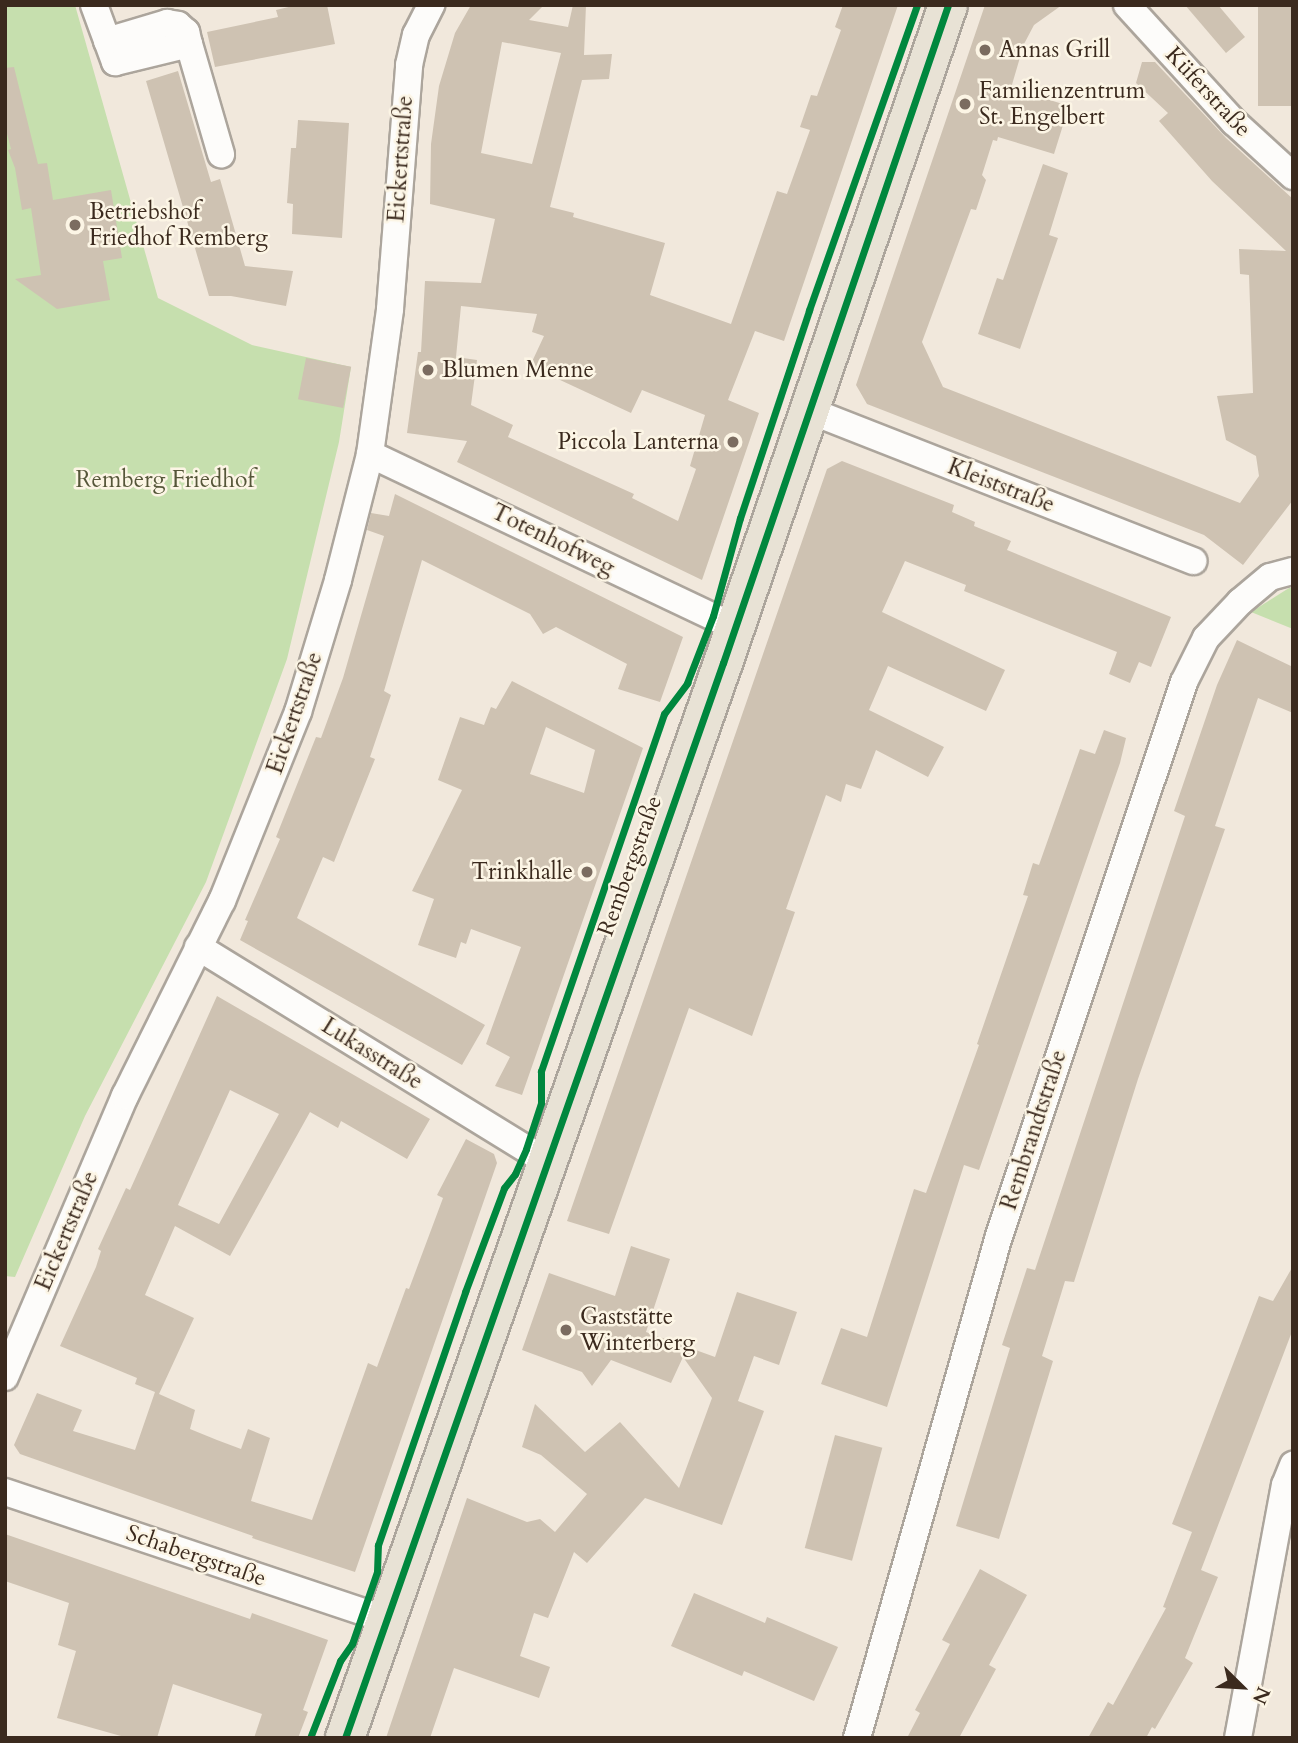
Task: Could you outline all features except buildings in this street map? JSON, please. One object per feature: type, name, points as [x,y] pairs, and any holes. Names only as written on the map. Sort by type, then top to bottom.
[{"type":"main road","name":"Rembergstraße","points":[[345,1738],[735,627],[948,5]]},
{"type":"street","points":[[94,5],[115,62],[189,44],[221,154]]},
{"type":"street","name":"Eickertstraße","points":[[5,1377],[125,1096],[246,846],[298,712],[338,580],[370,454],[390,309],[409,65],[416,35],[431,5]]},
{"type":"street","name":"Küferstraße","points":[[1127,5],[1234,122],[1293,176]]},
{"type":"street","name":"Kleiststraße","points":[[808,410],[1193,561]]},
{"type":"street","name":"Totenhofweg","points":[[370,454],[735,627]]},
{"type":"street","name":"Rembrandtstraße","points":[[857,1738],[999,1236],[1184,682],[1206,638],[1240,602],[1270,577],[1293,571]]},
{"type":"street","name":"Lukasstraße","points":[[198,947],[546,1161]]},
{"type":"street","points":[[1238,1738],[1285,1485],[1293,1465]]},
{"type":"street","name":"Schabergstraße","points":[[5,1492],[387,1620]]},
{"type":"green space","name":"Remberg Friedhof","points":[[5,5],[75,5],[158,298],[252,345],[351,367],[339,442],[287,659],[206,882],[85,1116],[15,1277],[5,1276]]},
{"type":"green space","points":[[1293,588],[1293,629],[1251,612]]},
{"type":"cycle path","points":[[310,1738],[340,1661],[352,1644],[377,1572],[378,1545],[465,1292],[504,1188],[515,1174],[526,1149],[541,1103],[541,1071],[664,714],[687,683],[713,616],[740,518],[809,310],[917,5]]},
{"type":"cycle path","points":[[345,1738],[723,663],[948,5]]},
{"type":"place","name":"Annas Grill","points":[[985,50]]},
{"type":"place","name":"Familienzentrum St. Engelbert","points":[[965,104]]},
{"type":"place","name":"Betriebshof Friedhof Remberg","points":[[75,225]]},
{"type":"place","name":"Blumen Menne","points":[[428,370]]},
{"type":"place","name":"Piccola Lanterna","points":[[733,442]]},
{"type":"place","name":"Trinkhalle","points":[[587,872]]},
{"type":"place","name":"Gaststätte Winterberg","points":[[566,1330]]}]
